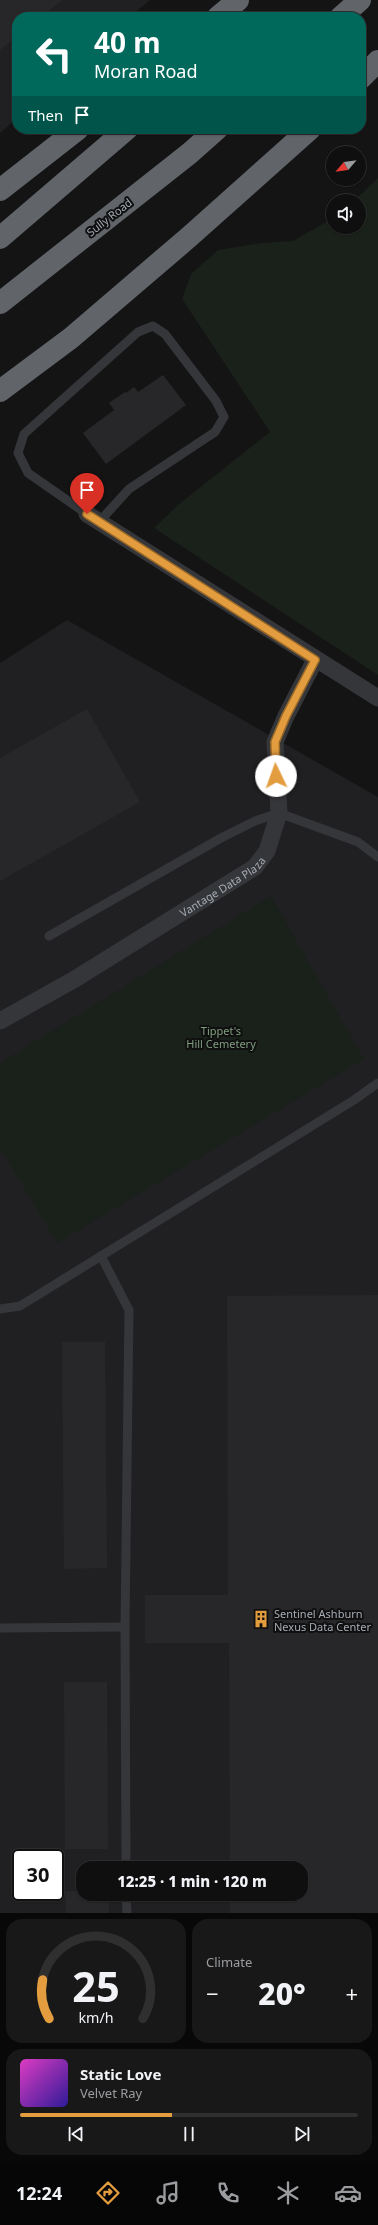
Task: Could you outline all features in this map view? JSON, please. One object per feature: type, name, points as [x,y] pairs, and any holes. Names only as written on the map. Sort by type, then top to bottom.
[{"type":"highway","points":[[224,12],[238,0]]},
{"type":"highway","points":[[238,12],[246,0]]},
{"type":"highway","points":[[347,12],[360,0]]},
{"type":"highway","points":[[366,73],[378,61]]},
{"type":"highway","points":[[0,190],[72,134]]},
{"type":"highway","points":[[0,238],[121,134]]},
{"type":"highway","name":"Sully Road","points":[[0,303],[190,153],[211,134]]},
{"type":"highway","points":[[0,391],[71,338],[189,237],[304,134]]},
{"type":"street","points":[[93,518],[315,660],[378,698]]},
{"type":"street","name":"Vantage Data Plaza","points":[[0,1021],[75,979],[255,867],[267,851],[280,813],[275,742],[286,716],[315,660]]},
{"type":"lane","points":[[153,326],[165,334],[216,401],[224,417],[215,432],[129,489],[93,518],[28,473],[18,453],[24,434],[138,332],[153,326]]},
{"type":"lane","points":[[49,936],[221,838],[255,821],[280,813],[358,842],[378,857]]},
{"type":"lane","points":[[0,1309],[20,1306],[354,1100],[378,1083]]},
{"type":"lane","points":[[101,1256],[129,1310],[125,1627],[126,1861]]},
{"type":"lane","points":[[0,1628],[125,1627]]},
{"type":"lane","points":[[126,1901],[126,1913]]},
{"type":"shaded area","points":[[0,0],[150,0],[136,12],[12,12],[12,122],[0,133]]},
{"type":"shaded area","points":[[67,620],[378,797],[378,1913],[0,1913],[0,663]]},
{"type":"green space","points":[[378,178],[378,675],[154,528],[179,504],[270,432],[182,299],[191,274],[218,250],[261,243],[293,241],[326,222],[326,234],[366,234],[366,194],[361,194]]},
{"type":"green space","name":"Tippet's Hill Cemetery","points":[[271,896],[364,1059],[57,1243],[0,1148],[0,1063]]},
{"type":"building","points":[[0,0],[62,0],[47,12],[12,12],[12,40],[0,50]]},
{"type":"building","points":[[163,375],[186,405],[106,464],[83,433],[114,410],[109,403],[134,387],[138,392]]},
{"type":"building","points":[[87,709],[140,802],[0,881],[0,758]]},
{"type":"building","name":"Sentinel Ashburn Nexus Data Center","points":[[378,1295],[378,1913],[230,1913],[230,1901],[308,1901],[308,1861],[230,1861],[229,1643],[145,1643],[145,1595],[228,1595],[227,1296]]},
{"type":"building","points":[[62,1342],[105,1342],[107,1568],[64,1569]]},
{"type":"building","points":[[64,1682],[107,1682],[108,1849],[65,1849]]},
{"type":"building","points":[[65,1891],[76,1891],[76,1901],[109,1901],[109,1913],[66,1913]]},
{"type":"place","name":"Sentinel Ashburn Nexus Data Center","points":[[261,1619]]},
{"type":"route","points":[[87,514],[315,660],[286,716],[275,742],[276,776]]}]
